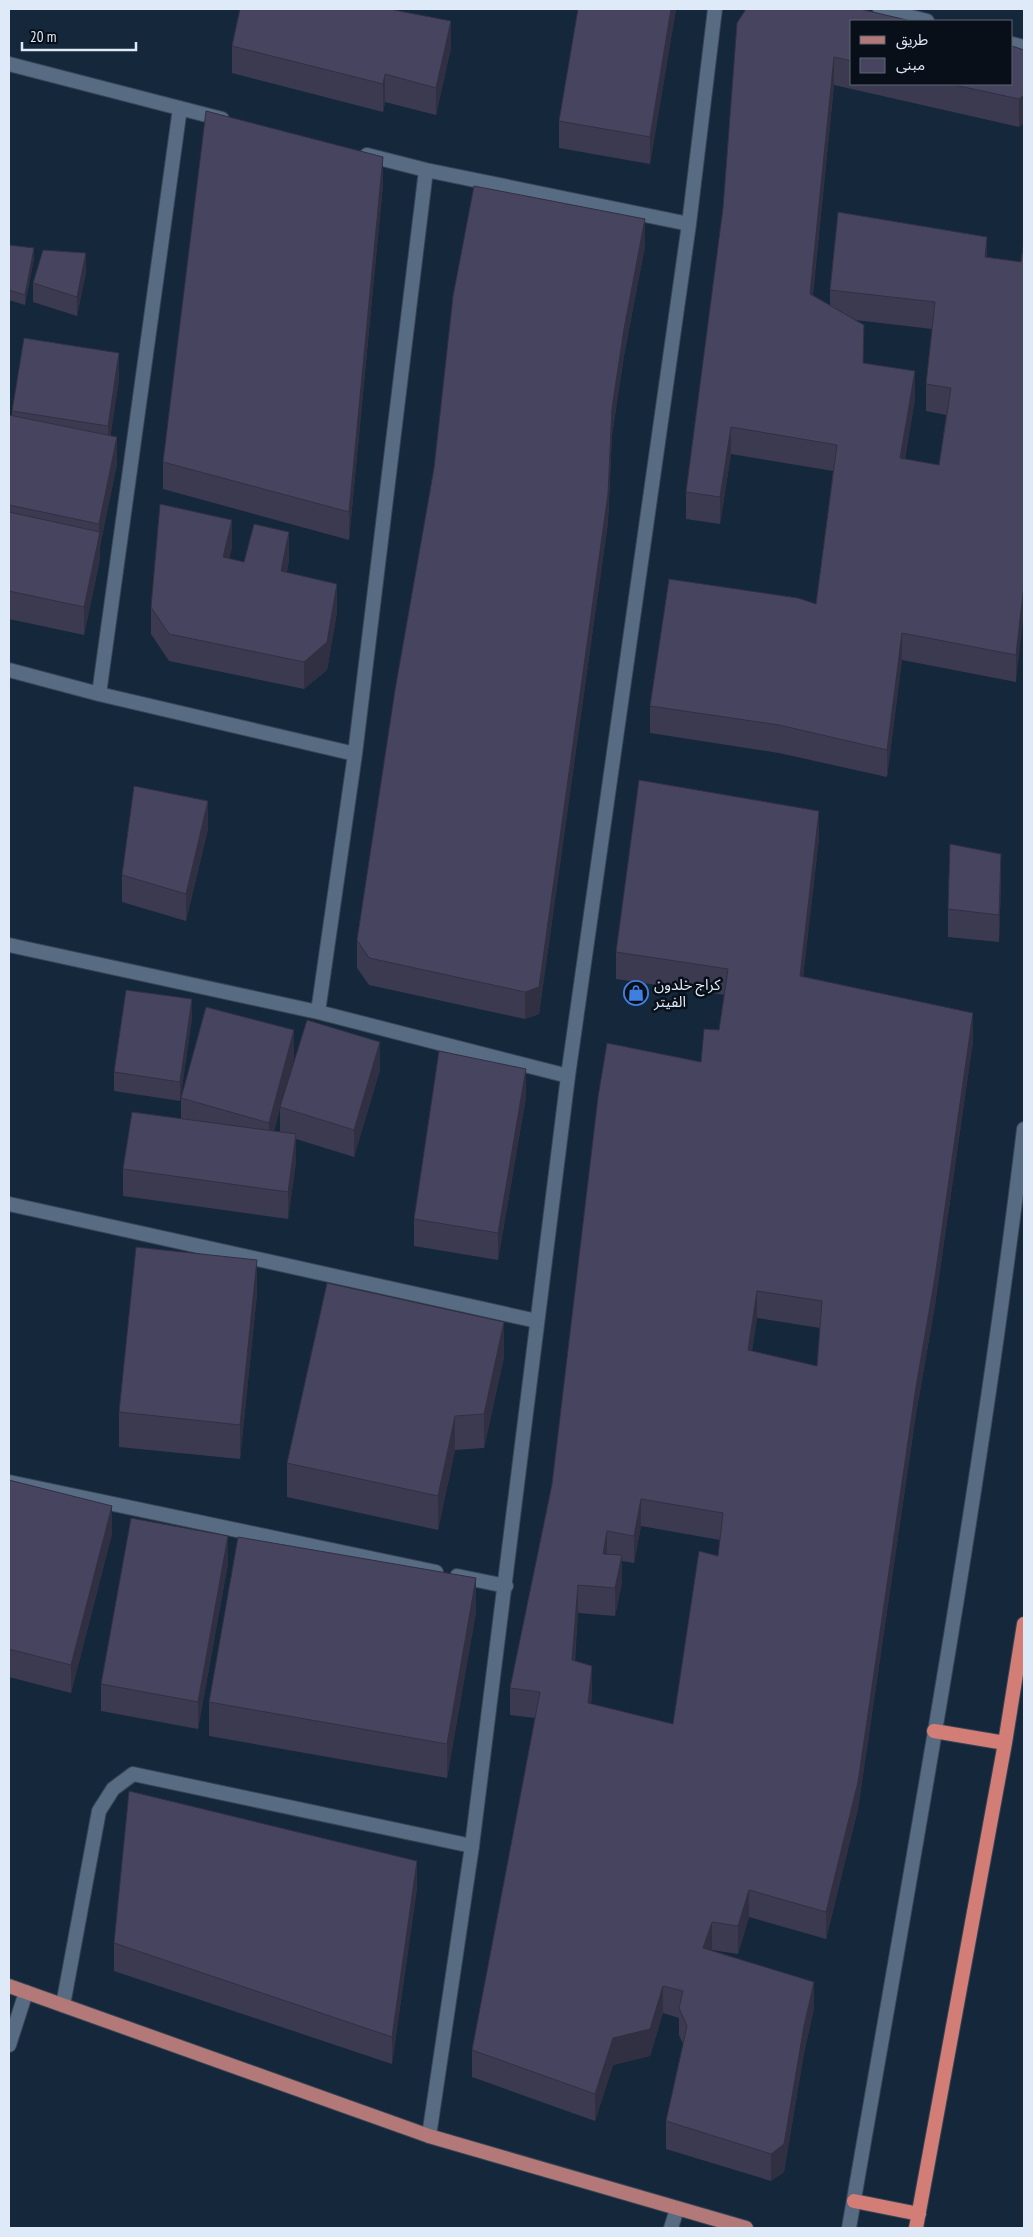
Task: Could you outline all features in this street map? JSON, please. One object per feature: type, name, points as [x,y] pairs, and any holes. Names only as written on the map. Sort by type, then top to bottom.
[{"type":"highway","points":[[916,2228],[1005,1742],[1024,1624]]},
{"type":"highway","points":[[934,1731],[1005,1742]]},
{"type":"highway","points":[[854,2201],[919,2214]]},
{"type":"main road","points":[[9,1986],[429,2136],[746,2228]]},
{"type":"street","points":[[429,2136],[472,1846],[506,1586],[568,1076],[689,224],[714,9]]},
{"type":"street","points":[[880,9],[923,20]]},
{"type":"street","points":[[9,64],[236,123]]},
{"type":"street","points":[[99,694],[180,108]]},
{"type":"street","points":[[350,151],[426,170],[689,224]]},
{"type":"street","points":[[318,1012],[355,754],[426,170]]},
{"type":"street","points":[[9,670],[99,694],[355,754]]},
{"type":"street","points":[[9,945],[318,1012],[568,1076]]},
{"type":"street","points":[[849,2228],[934,1731],[1003,1307],[1024,1130]]},
{"type":"street","points":[[9,1204],[537,1321]]},
{"type":"street","points":[[9,1482],[506,1586]]},
{"type":"street","points":[[63,2005],[99,1811],[113,1789],[133,1774],[472,1846]]},
{"type":"street","points":[[9,2044],[26,1992]]},
{"type":"street","points":[[671,2228],[677,2209]]},
{"type":"building","points":[[240,9],[394,9],[451,21],[436,88],[385,74],[383,84],[232,46]]},
{"type":"building","points":[[578,9],[671,9],[650,137],[559,121]]},
{"type":"building","points":[[746,9],[860,9],[907,20],[850,20],[850,61],[834,57],[810,294],[864,325],[863,363],[915,371],[900,458],[939,465],[951,388],[926,384],[935,302],[830,290],[838,212],[987,237],[985,257],[1021,262],[1024,240],[1024,585],[1016,655],[902,633],[887,750],[779,725],[650,706],[669,579],[798,598],[816,604],[837,445],[731,427],[720,497],[686,492],[723,208],[737,23]]},
{"type":"building","points":[[1013,46],[1024,50],[1024,95],[1019,99],[955,85],[1013,85]]},
{"type":"building","points":[[206,111],[383,157],[349,512],[163,462]]},
{"type":"building","points":[[474,186],[645,219],[624,329],[612,408],[608,494],[539,987],[525,992],[369,958],[357,940],[395,690],[434,468],[453,296]]},
{"type":"building","points":[[9,245],[34,248],[25,295],[9,290]]},
{"type":"building","points":[[43,250],[86,253],[77,297],[33,283]]},
{"type":"building","points":[[24,338],[119,353],[108,426],[12,411]]},
{"type":"building","points":[[9,415],[117,437],[99,524],[9,505]]},
{"type":"building","points":[[160,504],[232,520],[223,557],[244,562],[254,524],[289,532],[281,571],[337,584],[327,642],[304,662],[169,634],[151,607]]},
{"type":"building","points":[[9,512],[100,532],[84,607],[9,591]]},
{"type":"building","points":[[639,780],[819,811],[800,976],[973,1013],[858,1782],[826,1912],[749,1890],[738,1926],[712,1922],[703,1948],[814,1982],[804,2026],[784,2144],[771,2154],[666,2121],[687,2026],[679,2008],[683,1991],[663,1986],[650,2029],[613,2038],[595,2094],[472,2050],[540,1692],[510,1688],[552,1484],[598,1097],[607,1043],[701,1062],[704,1029],[719,1030],[728,969],[616,952]],"holes":[[[757,1291],[822,1301],[817,1366],[748,1350]],[[641,1499],[723,1513],[718,1556],[699,1551],[673,1724],[588,1703],[592,1666],[572,1660],[578,1585],[615,1588],[622,1555],[603,1554],[607,1531],[634,1536]]]},
{"type":"building","points":[[134,786],[208,801],[186,894],[122,875]]},
{"type":"building","points":[[950,844],[1001,854],[999,915],[948,909]]},
{"type":"building","points":[[126,990],[192,999],[180,1082],[114,1072]]},
{"type":"building","points":[[206,1007],[294,1030],[269,1123],[181,1098]]},
{"type":"building","points":[[307,1020],[380,1042],[354,1130],[280,1107]]},
{"type":"building","points":[[439,1051],[526,1069],[498,1233],[414,1219]]},
{"type":"building","points":[[132,1112],[296,1134],[288,1192],[123,1169]]},
{"type":"building","points":[[136,1247],[257,1260],[240,1425],[119,1412]]},
{"type":"building","points":[[327,1283],[504,1322],[484,1414],[455,1416],[438,1496],[287,1463]]},
{"type":"building","points":[[9,1480],[112,1506],[71,1665],[9,1649]]},
{"type":"building","points":[[131,1518],[228,1536],[198,1702],[101,1684]]},
{"type":"building","points":[[238,1537],[476,1578],[447,1744],[209,1702]]},
{"type":"building","points":[[129,1791],[417,1861],[392,2037],[114,1943]]},
{"type":"place","name":"كراج خلدون الفيتر","points":[[636,993]]}]
